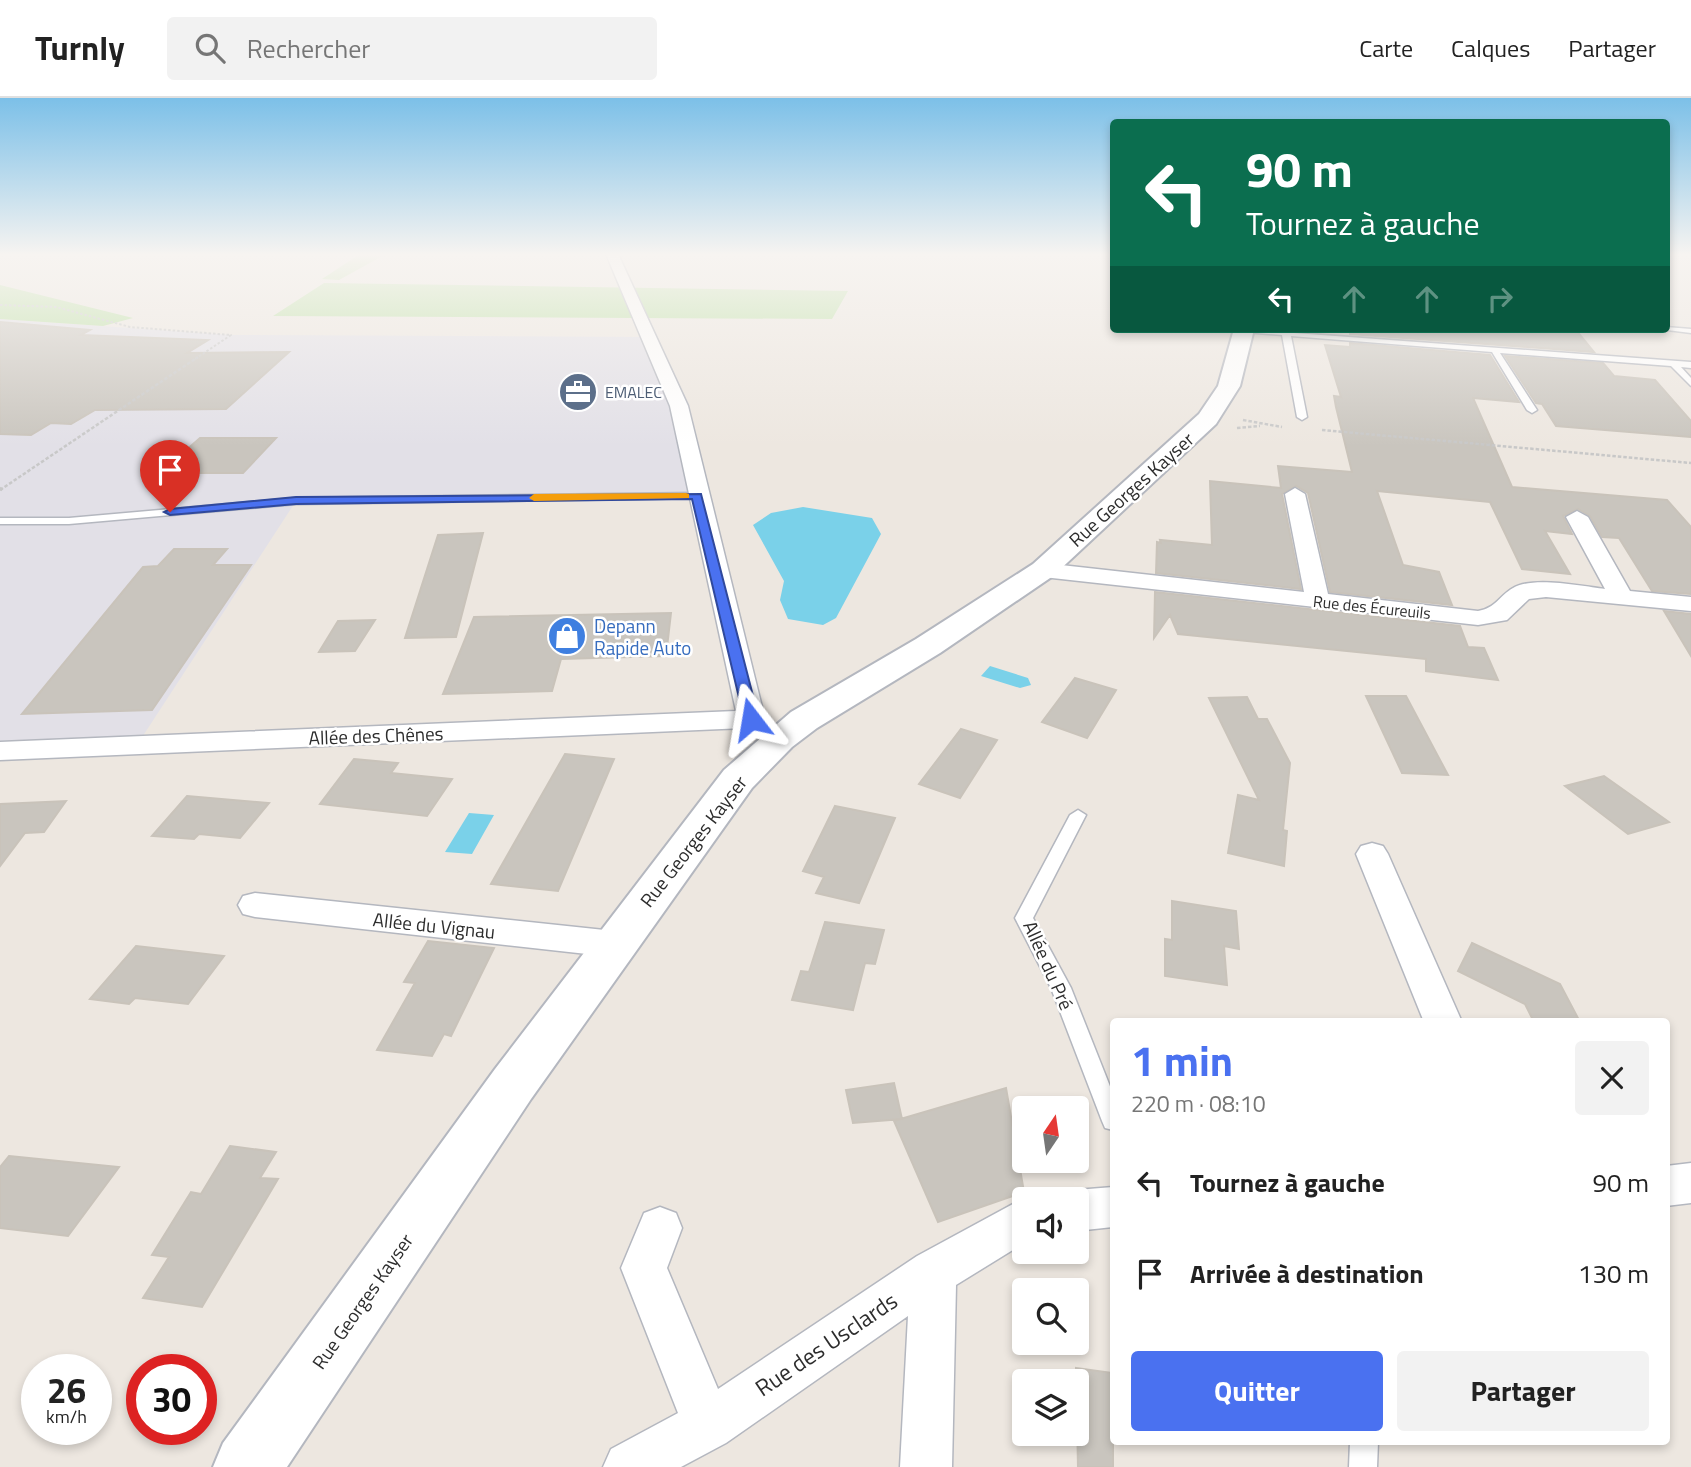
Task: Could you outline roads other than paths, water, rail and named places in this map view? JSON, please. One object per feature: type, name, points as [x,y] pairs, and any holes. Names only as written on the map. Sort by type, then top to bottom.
[{"type":"street","points":[[640,318],[679,406],[697,496],[765,729]]},
{"type":"street","name":"Rue Georges Kayser","points":[[247,1467],[614,944],[738,779],[765,729],[1043,570],[1208,419],[1229,386],[1243,333]]},
{"type":"street","points":[[1295,494],[1318,601]]},
{"type":"street","points":[[1577,517],[1621,596]]},
{"type":"street","name":"Rue des Écureuils","points":[[1043,570],[1478,618],[1498,615],[1522,592],[1546,590],[1691,604]]},
{"type":"street","name":"Allée des Chênes","points":[[0,751],[765,729]]},
{"type":"street","points":[[1372,854],[1441,1018]]},
{"type":"street","name":"Allée du Vignau","points":[[255,905],[614,944]]},
{"type":"street","points":[[1670,1186],[1691,1184]]},
{"type":"street","points":[[1089,1210],[1110,1207]]},
{"type":"street","name":"Rue des Usclards","points":[[629,1467],[708,1425],[933,1272],[1012,1226]]},
{"type":"street","points":[[660,1228],[644,1268],[708,1425]]},
{"type":"street","points":[[926,1467],[933,1272]]},
{"type":"lane","points":[[1670,330],[1691,331]]},
{"type":"lane","points":[[1302,417],[1286,333],[1691,365]]},
{"type":"lane","points":[[1494,349],[1532,410]]},
{"type":"lane","points":[[1673,363],[1691,383]]},
{"type":"lane","points":[[0,521],[69,521],[296,501],[697,496]]},
{"type":"lane","name":"Allée du Pré","points":[[1078,815],[1024,918],[1060,988],[1110,1113]]},
{"type":"lane","points":[[1363,1467],[1364,1445]]},
{"type":"water","points":[[803,507],[872,518],[881,534],[836,618],[823,625],[788,619],[780,600],[784,581],[753,525],[771,513]]},
{"type":"water","points":[[990,666],[1028,678],[1031,685],[1020,688],[981,676]]},
{"type":"water","points":[[469,813],[494,815],[472,854],[445,852]]},
{"type":"place","name":"EMALEC","points":[[578,392]]},
{"type":"place","name":"Depann Rapide Auto","points":[[567,636]]}]
